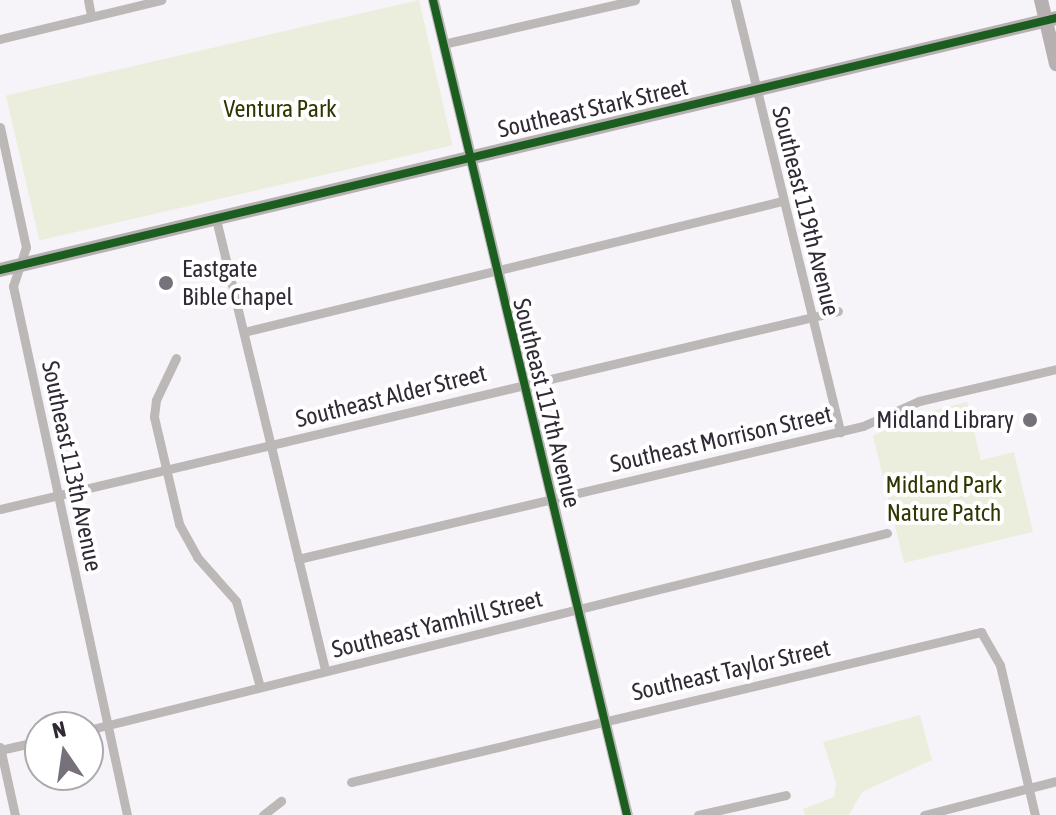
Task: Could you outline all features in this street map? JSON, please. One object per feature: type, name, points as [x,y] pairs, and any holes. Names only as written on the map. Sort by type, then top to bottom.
[{"type":"main road","points":[[1041,0],[1051,20],[1056,64]]},
{"type":"main road","name":"Southeast Stark Street","points":[[0,270],[1051,20]]},
{"type":"street","points":[[88,0],[91,16]]},
{"type":"street","points":[[0,39],[161,0]]},
{"type":"street","name":"Southeast 117th Avenue","points":[[433,0],[468,158],[627,815]]},
{"type":"street","points":[[443,44],[635,0]]},
{"type":"street","name":"Southeast 119th Avenue","points":[[735,0],[840,432]]},
{"type":"street","name":"Southeast 113th Avenue","points":[[0,127],[26,247],[13,286],[127,815]]},
{"type":"street","points":[[244,332],[782,201]]},
{"type":"street","points":[[216,219],[325,671]]},
{"type":"street","name":"Southeast Alder Street","points":[[0,509],[838,311]]},
{"type":"street","points":[[176,358],[156,400],[166,470],[187,541],[236,601],[260,687]]},
{"type":"street","name":"Southeast Morrison Street","points":[[298,559],[840,432],[919,401],[1056,369]]},
{"type":"street","name":"Southeast Yamhill Street","points":[[104,726],[887,533]]},
{"type":"street","name":"Southeast Taylor Street","points":[[351,782],[981,632],[1000,665],[1029,787]]},
{"type":"street","points":[[15,815],[0,749],[24,744]]},
{"type":"street","points":[[924,815],[1056,781]]},
{"type":"street","points":[[1029,787],[1035,815]]},
{"type":"street","points":[[698,815],[786,795]]},
{"type":"street","points":[[263,815],[281,801]]},
{"type":"green space","name":"Ventura Park","points":[[419,0],[453,145],[39,241],[6,95]]},
{"type":"green space","name":"Midland Park Nature Patch","points":[[967,402],[981,460],[1014,452],[1033,532],[904,563],[873,436],[915,415]]},
{"type":"green space","points":[[920,715],[932,760],[862,792],[849,815],[805,815],[803,809],[834,797],[836,783],[823,742]]},
{"type":"cycle path","points":[[433,0],[627,815]]},
{"type":"cycle path","points":[[0,270],[1056,18]]},
{"type":"place","name":"Eastgate Bible Chapel","points":[[166,283]]},
{"type":"place","name":"Midland Library","points":[[1030,420]]}]
